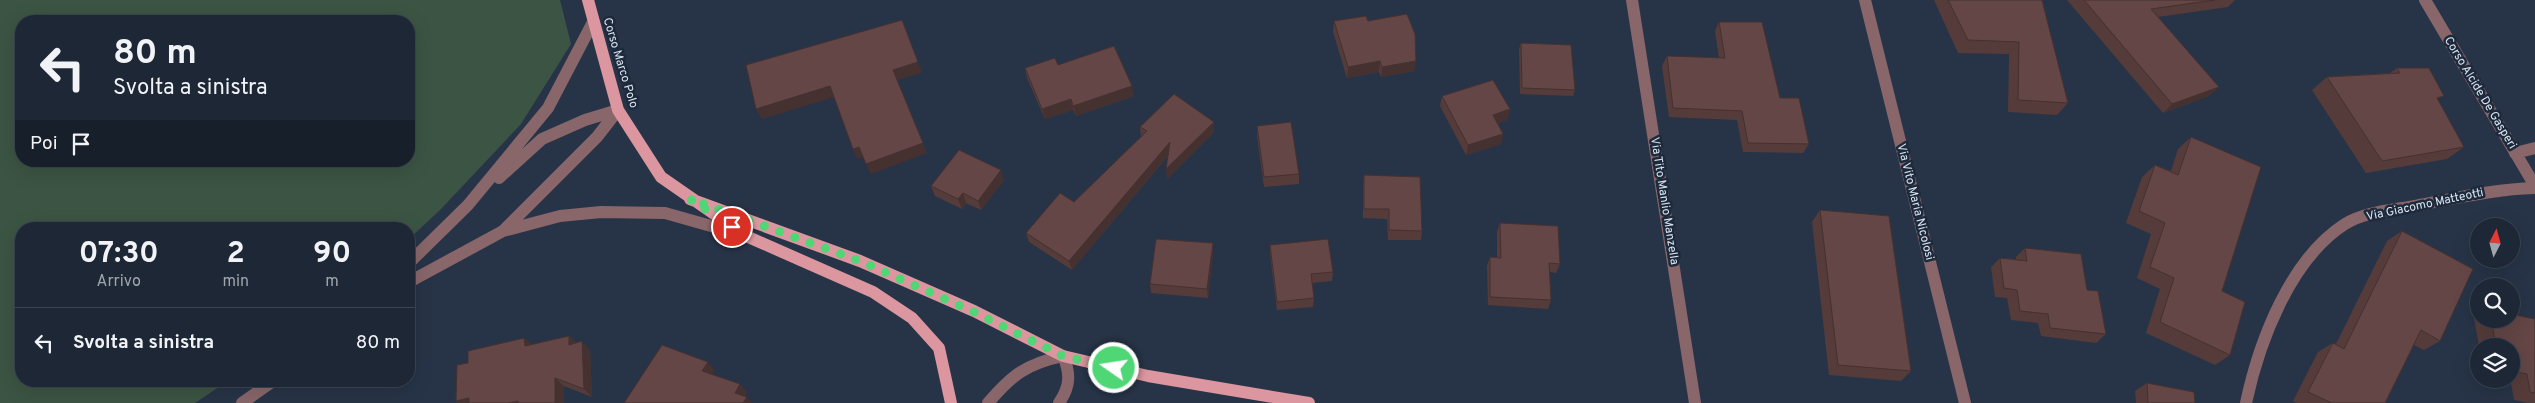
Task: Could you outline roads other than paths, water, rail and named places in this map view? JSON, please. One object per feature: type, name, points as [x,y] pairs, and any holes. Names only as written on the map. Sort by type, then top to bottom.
[{"type":"main road","name":"Corso Marco Polo","points":[[588,0],[618,110],[643,152],[661,177],[690,199]]},
{"type":"main road","points":[[690,199],[746,236],[873,292],[912,318],[938,348],[951,403]]},
{"type":"main road","points":[[690,199],[860,261],[974,312],[1063,356],[1148,376],[1309,403]]},
{"type":"street","name":"Via Tito Manlio Manzella","points":[[1632,0],[1695,403]]},
{"type":"street","name":"Via Vito Maria Nicolosi","points":[[1865,0],[1965,403]]},
{"type":"street","name":"Corso Alcide De Gasperi","points":[[2425,0],[2535,187]]},
{"type":"street","points":[[468,205],[548,108],[593,22]]},
{"type":"street","points":[[415,257],[468,205],[542,139],[585,120],[618,110]]},
{"type":"street","points":[[503,231],[597,137],[618,110]]},
{"type":"street","points":[[2515,153],[2535,148]]},
{"type":"street","name":"Via Giacomo Matteotti","points":[[2246,403],[2249,385],[2274,314],[2320,244],[2346,223],[2386,211],[2508,188],[2535,187]]},
{"type":"street","points":[[415,279],[503,231],[560,216],[601,212],[665,213],[746,236]]},
{"type":"street","points":[[988,403],[1011,376],[1034,361],[1063,356],[1070,371],[1068,392],[1059,403]]},
{"type":"street","points":[[242,403],[265,387]]}]
